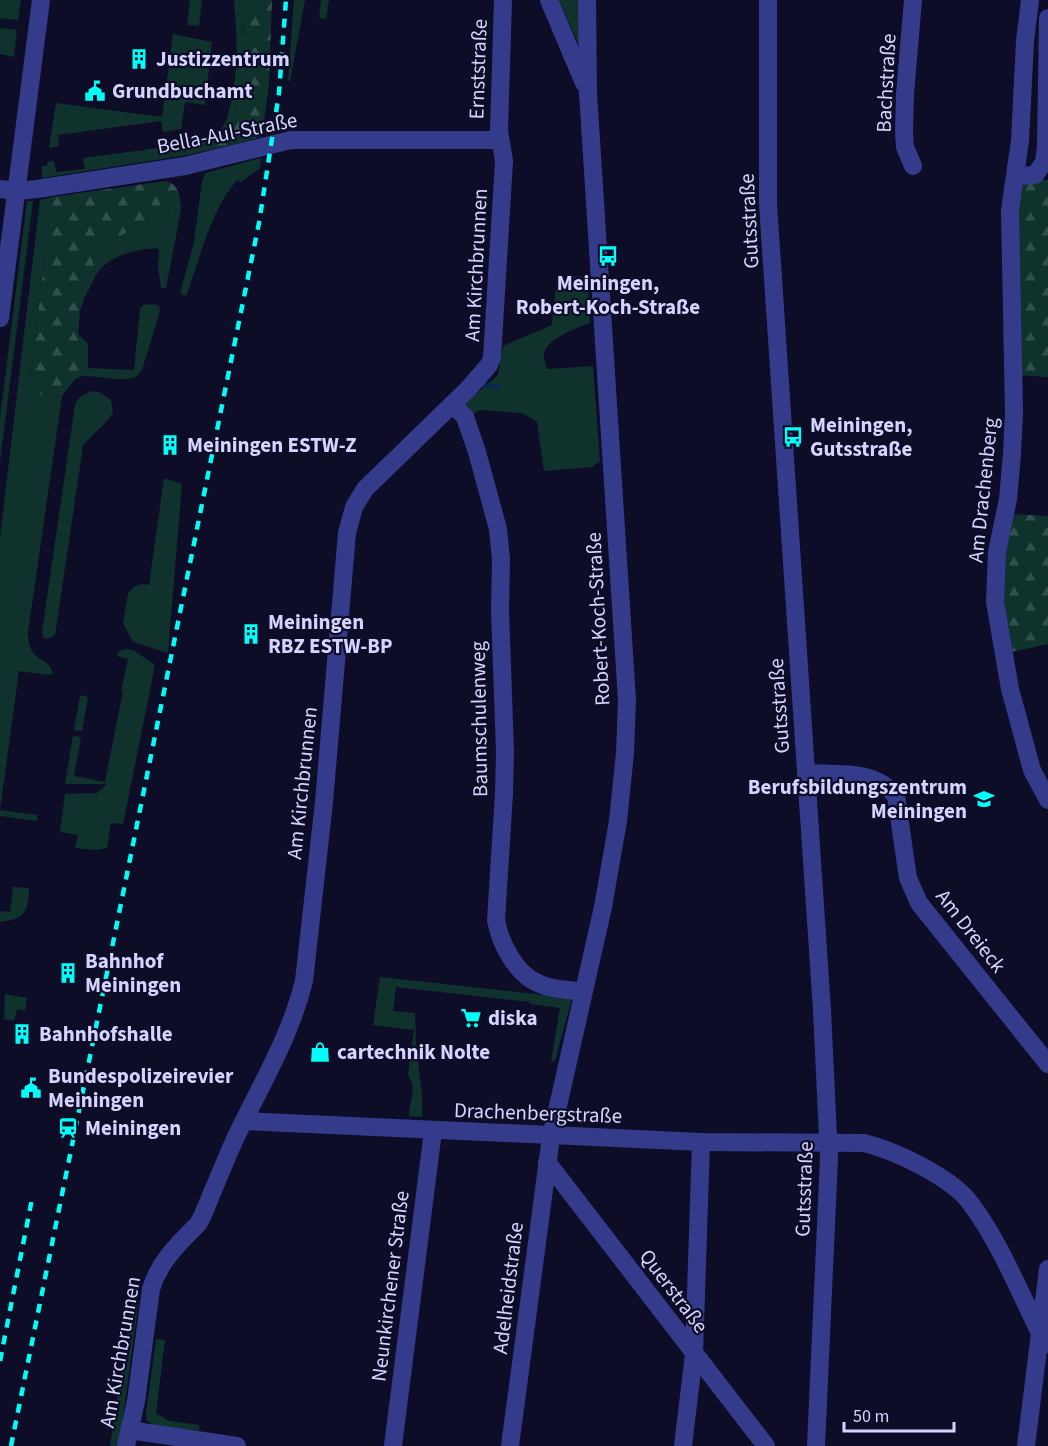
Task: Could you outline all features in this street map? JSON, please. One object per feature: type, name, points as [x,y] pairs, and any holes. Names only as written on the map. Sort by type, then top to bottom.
[{"type":"street","points":[[0,318],[8,190],[41,0]]},
{"type":"street","name":"Ernststraße","points":[[500,140],[503,0]]},
{"type":"street","name":"Robert-Koch-Straße","points":[[549,0],[588,93]]},
{"type":"street","name":"Robert-Koch-Straße","points":[[551,1137],[603,907],[618,821],[625,753],[627,700],[588,93],[587,0]]},
{"type":"street","name":"Gutsstraße","points":[[768,0],[768,204],[829,1142],[816,1446]]},
{"type":"street","name":"Bachstraße","points":[[913,0],[904,94],[905,147],[913,166]]},
{"type":"street","name":"Am Drachenberg","points":[[1030,0],[1025,41],[1020,141],[1010,210],[1014,412],[1012,454],[1008,499],[998,552],[995,602],[1010,689],[1032,770],[1048,800]]},
{"type":"street","points":[[1016,176],[1035,175],[1044,162],[1048,18]]},
{"type":"street","name":"Bella-Aul-Straße","points":[[8,190],[185,166],[221,159],[271,144],[304,139],[500,140]]},
{"type":"street","name":"Am Kirchbrunnen","points":[[127,1438],[136,1401],[154,1277],[160,1266],[198,1224],[284,1040],[304,981],[324,802],[349,522],[358,498],[365,489],[452,404],[489,365],[492,358],[504,161],[500,140]]},
{"type":"street","name":"Baumschulenweg","points":[[452,404],[465,417],[477,452],[498,529],[501,559],[500,610],[505,752],[496,920],[499,936],[515,962],[530,979],[542,986],[582,992]]},
{"type":"street","name":"Am Dreieck","points":[[806,773],[862,776],[879,781],[896,796],[908,878],[919,903],[1048,1064]]},
{"type":"street","name":"Drachenbergstraße","points":[[245,1121],[551,1137],[701,1142],[864,1143],[888,1150],[946,1181],[971,1203],[1007,1265],[1044,1339]]},
{"type":"street","name":"Neunkirchener Straße","points":[[393,1446],[433,1131]]},
{"type":"street","name":"Adelheidstraße","points":[[510,1446],[551,1137]]},
{"type":"street","points":[[683,1446],[694,1354],[701,1142]]},
{"type":"street","name":"Querstraße","points":[[547,1162],[766,1446]]},
{"type":"street","points":[[1026,1446],[1044,1339],[1048,1269]]},
{"type":"street","points":[[127,1438],[237,1446]]},
{"type":"green space","points":[[0,0],[21,0],[18,20],[0,18]]},
{"type":"green space","points":[[190,0],[202,0],[199,26],[187,25]]},
{"type":"green space","points":[[234,0],[243,0],[242,79],[235,116],[229,129],[219,140],[186,150],[187,155],[42,178],[42,166],[47,166],[48,162],[54,161],[56,172],[85,169],[83,158],[176,145],[195,141],[219,131],[227,116],[235,79]]},
{"type":"green space","points":[[243,0],[272,0],[269,84],[262,136],[187,155],[186,150],[219,140],[229,129],[235,116],[242,79]]},
{"type":"green space","points":[[294,0],[305,0],[290,81],[288,81]]},
{"type":"green space","points":[[321,0],[329,0],[326,19],[319,18]]},
{"type":"green space","points":[[559,0],[581,0],[580,44],[578,43]]},
{"type":"green space","points":[[0,28],[17,30],[14,57],[0,54]]},
{"type":"green space","points":[[173,34],[212,42],[205,105],[185,102],[181,129],[163,132],[161,121],[58,135],[59,146],[49,148],[56,103],[162,117]]},
{"type":"green space","points":[[261,158],[260,168],[241,182],[237,180],[227,193],[207,236],[186,296],[180,293],[194,242],[205,173]]},
{"type":"green space","points":[[1021,179],[1048,180],[1048,377],[1016,375],[1016,211]]},
{"type":"green space","points":[[165,181],[176,188],[181,210],[163,215],[100,246],[92,256],[96,275],[80,311],[78,334],[82,376],[74,380],[62,396],[49,397],[29,391],[52,197]]},
{"type":"green space","points":[[52,197],[29,390],[49,397],[62,396],[28,632],[34,654],[47,663],[53,673],[49,675],[19,671],[0,810],[0,537],[40,200]]},
{"type":"green space","points":[[27,201],[33,201],[0,462],[0,418]]},
{"type":"green space","points":[[181,210],[166,288],[161,288],[158,267],[159,250],[156,248],[139,250],[115,258],[101,268],[96,275],[92,256],[100,246],[163,215]]},
{"type":"green space","points":[[557,276],[588,277],[590,323],[565,334],[548,345],[544,360],[547,369],[593,366],[600,461],[592,467],[544,471],[537,422],[522,413],[480,410],[470,416],[463,405],[498,375],[503,346],[552,325]]},
{"type":"green space","points":[[143,305],[159,306],[160,311],[142,370],[130,379],[82,376],[78,334],[88,344],[88,368],[134,370],[140,309]]},
{"type":"green space","points":[[92,391],[99,392],[111,400],[113,413],[83,446],[55,635],[47,639],[43,637],[42,632],[75,405],[82,396]]},
{"type":"green space","points":[[164,478],[182,484],[168,653],[133,642],[123,623],[128,594],[133,587],[141,584],[149,585]]},
{"type":"green space","points":[[1011,514],[1048,516],[1048,644],[1011,652],[1001,602],[1002,553]]},
{"type":"green space","points":[[133,650],[155,665],[123,824],[111,823],[107,848],[95,850],[75,848],[78,835],[60,832],[65,794],[97,793],[107,784],[65,784],[73,736],[81,737],[74,776],[105,782],[128,659],[117,656],[119,651]]},
{"type":"green space","points":[[80,695],[88,697],[82,731],[74,730]]},
{"type":"green space","points":[[0,810],[37,815],[37,821],[0,816]]},
{"type":"green space","points":[[13,887],[29,888],[26,909],[15,919],[0,922],[0,911],[10,912]]},
{"type":"green space","points":[[380,977],[572,998],[555,1061],[551,1061],[560,1008],[530,1004],[530,1002],[396,987],[393,1011],[415,1013],[422,1117],[409,1116],[413,1090],[408,1075],[414,1030],[373,1025]]},
{"type":"green space","points":[[5,994],[27,998],[25,1011],[17,1009],[14,1021],[4,1019]]},
{"type":"green space","points":[[139,1300],[119,1446],[110,1446],[132,1301]]},
{"type":"green space","points":[[156,1339],[165,1340],[156,1413],[169,1421],[200,1425],[199,1431],[156,1426],[147,1421],[146,1413]]},
{"type":"waterway","points":[[483,385],[499,387]]},
{"type":"railway","points":[[11,1446],[259,223],[279,93],[286,0]]},
{"type":"railway","points":[[0,1361],[32,1199]]},
{"type":"place","name":"Justizzentrum","points":[[139,59]]},
{"type":"place","name":"Grundbuchamt","points":[[95,91]]},
{"type":"place","name":"Meiningen, Robert-Koch-Straße","points":[[608,256]]},
{"type":"place","name":"Meiningen, Gutsstraße","points":[[793,437]]},
{"type":"place","name":"Meiningen ESTW-Z","points":[[170,445]]},
{"type":"place","name":"Meiningen RBZ ESTW-BP","points":[[251,634]]},
{"type":"place","name":"Berufsbildungszentrum Meiningen","points":[[984,799]]},
{"type":"place","name":"Bahnhof Meiningen","points":[[68,973]]},
{"type":"place","name":"diska","points":[[471,1018]]},
{"type":"place","name":"Bahnhofshalle","points":[[22,1034]]},
{"type":"place","name":"cartechnik Nolte","points":[[320,1052]]},
{"type":"place","name":"Bundespolizeirevier Meiningen","points":[[31,1088]]},
{"type":"place","name":"Meiningen","points":[[68,1128]]}]
